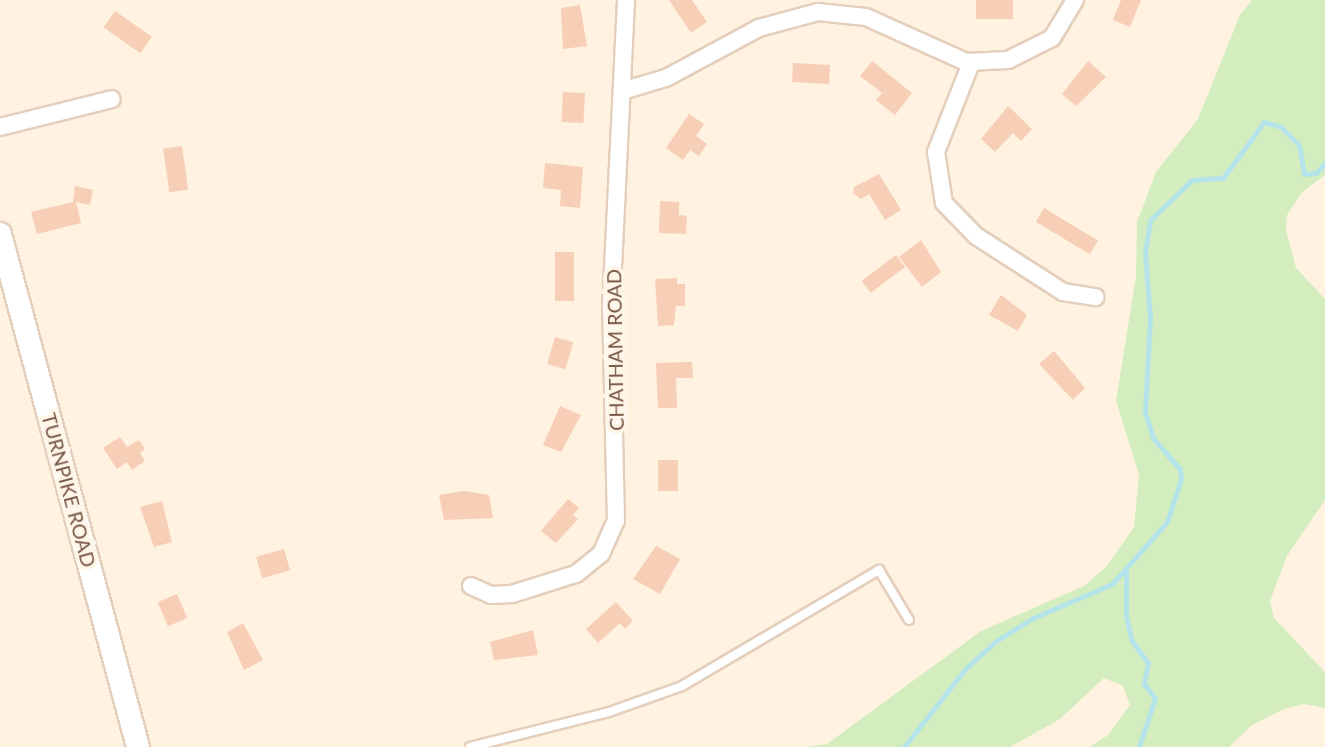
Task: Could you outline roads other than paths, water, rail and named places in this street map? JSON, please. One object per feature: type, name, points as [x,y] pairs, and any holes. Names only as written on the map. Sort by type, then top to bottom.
[{"type":"main road","name":"TURNPIKE ROAD","points":[[0,234],[138,747]]},
{"type":"street","name":"CHATHAM ROAD","points":[[471,586],[491,595],[512,594],[576,574],[601,554],[616,521],[611,308],[626,0]]},
{"type":"street","points":[[622,91],[666,78],[759,28],[827,11],[878,21],[971,63],[1008,60],[1045,43],[1062,27],[1075,0]]},
{"type":"street","points":[[971,63],[936,152],[944,203],[976,236],[1063,292],[1096,297]]},
{"type":"street","points":[[0,127],[112,99]]},
{"type":"lane","points":[[470,747],[609,712],[682,686],[879,570],[909,620]]},
{"type":"waterway","points":[[904,747],[966,668],[996,641],[1033,618],[1112,584],[1167,522],[1181,479],[1180,469],[1153,438],[1145,411],[1150,318],[1145,253],[1150,220],[1192,180],[1223,178],[1264,122],[1281,127],[1299,145],[1304,174],[1316,173],[1325,163]]},
{"type":"waterway","points":[[1126,568],[1126,616],[1132,641],[1148,663],[1144,684],[1155,698],[1139,747]]}]
